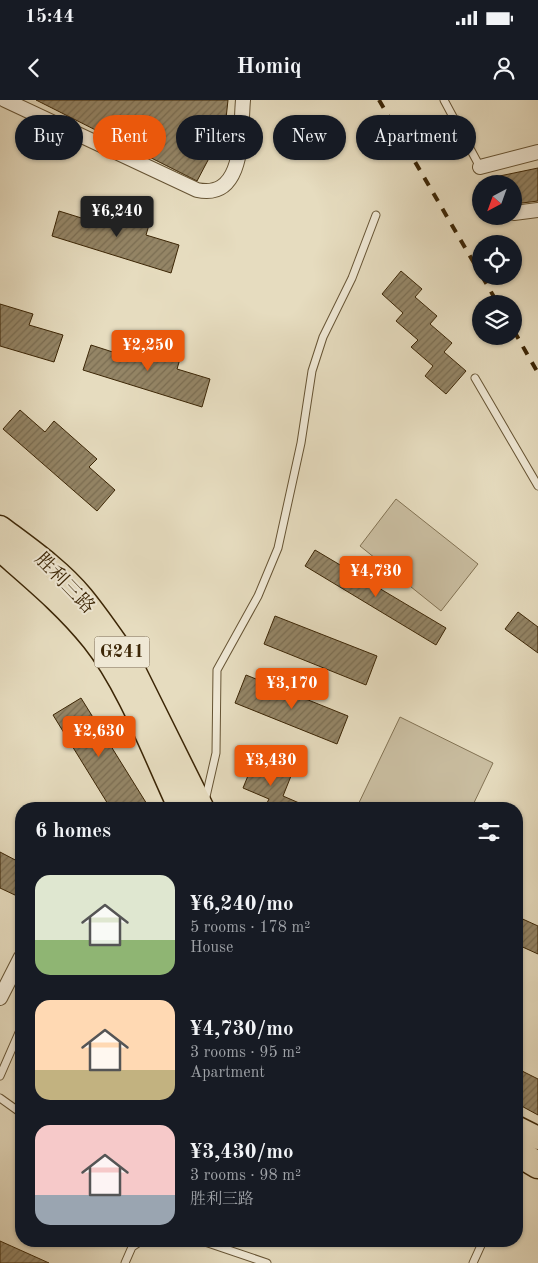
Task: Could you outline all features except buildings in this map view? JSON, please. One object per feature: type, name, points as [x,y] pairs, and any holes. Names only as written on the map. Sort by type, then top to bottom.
[{"type":"highway","points":[[523,1143],[538,1151]]},
{"type":"highway","points":[[523,1156],[538,1165]]},
{"type":"main road","name":"胜利三路","points":[[0,527],[35,553],[81,596],[117,644],[132,666],[200,802]]},
{"type":"main road","name":"胜利三路","points":[[0,550],[66,608],[94,641],[117,676],[177,802]]},
{"type":"main road","points":[[523,1130],[538,1138]]},
{"type":"main road","points":[[523,1168],[538,1178]]},
{"type":"street","points":[[5,100],[197,190],[207,192],[217,191],[232,178],[237,166],[243,100]]},
{"type":"street","points":[[480,167],[538,152]]},
{"type":"street","points":[[522,212],[538,210]]},
{"type":"street","points":[[0,998],[15,969]]},
{"type":"lane","points":[[444,100],[480,167]]},
{"type":"lane","points":[[205,802],[216,752],[217,670],[258,596],[278,548],[301,443],[312,371],[323,337],[352,278],[376,215]]},
{"type":"lane","points":[[474,378],[538,486]]},
{"type":"lane","points":[[0,1076],[15,1042]]},
{"type":"lane","points":[[0,1098],[15,1109]]},
{"type":"lane","points":[[125,1263],[132,1247]]},
{"type":"lane","points":[[219,1247],[263,1262]]},
{"type":"lane","points":[[473,1263],[480,1247]]},
{"type":"shaded area","points":[[396,499],[478,564],[441,611],[360,546]]},
{"type":"shaded area","points":[[400,717],[493,763],[474,802],[359,802]]},
{"type":"railway","points":[[379,100],[472,260]]},
{"type":"railway","points":[[487,285],[493,295]]},
{"type":"railway","points":[[522,345],[538,373]]}]
